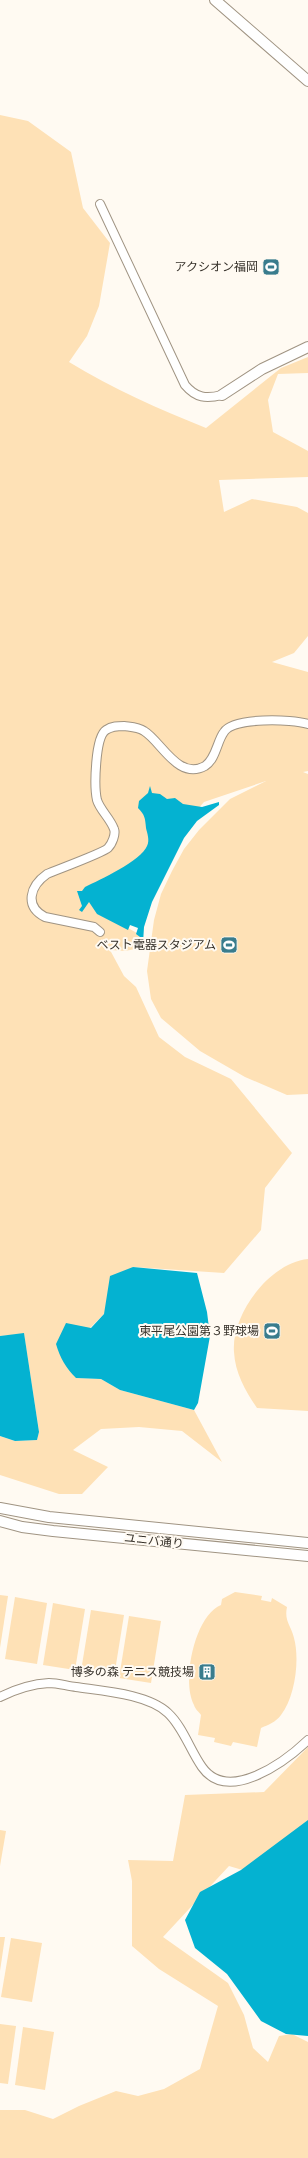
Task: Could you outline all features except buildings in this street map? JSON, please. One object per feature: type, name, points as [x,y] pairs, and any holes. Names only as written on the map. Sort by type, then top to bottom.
[{"type":"street","points":[[215,0],[308,81]]},
{"type":"street","points":[[100,204],[185,385],[191,392],[201,397],[211,398],[222,395],[262,368],[308,347]]},
{"type":"street","points":[[100,932],[94,927],[45,917],[39,914],[32,896],[33,888],[42,877],[108,848],[115,836],[114,829],[98,801],[94,786],[100,736],[106,730],[115,726],[122,726],[135,727],[145,731],[174,762],[188,768],[197,769],[206,765],[212,758],[224,731],[231,724],[296,720],[308,724]]},
{"type":"street","name":"ユニバ通り","points":[[0,1508],[49,1517],[308,1543]]},
{"type":"street","name":"ユニバ通り","points":[[0,1521],[22,1527],[53,1531],[308,1556]]},
{"type":"street","points":[[0,1697],[19,1688],[50,1683],[116,1693],[145,1700],[160,1706],[169,1714],[202,1767],[211,1777],[219,1780],[241,1782],[277,1765],[308,1740]]},
{"type":"shaded area","points":[[0,115],[28,121],[71,152],[83,208],[110,243],[99,306],[87,336],[69,362],[136,398],[206,428],[281,368],[308,357],[308,373],[278,374],[268,400],[273,432],[308,451],[308,477],[219,480],[224,512],[252,499],[297,507],[308,513],[308,636],[294,653],[272,662],[308,672],[308,771],[303,772],[308,774],[308,1094],[287,1095],[245,1077],[200,1051],[161,1018],[151,999],[147,971],[154,920],[161,894],[184,849],[199,830],[230,799],[266,781],[204,802],[196,811],[152,839],[103,914],[144,937],[140,948],[125,951],[110,950],[124,976],[136,987],[159,1037],[185,1057],[231,1079],[292,1153],[265,1188],[261,1230],[224,1273],[133,1267],[104,1314],[90,1328],[76,1378],[101,1379],[120,1390],[194,1410],[222,1462],[182,1431],[139,1427],[101,1429],[73,1450],[108,1467],[82,1494],[59,1494],[0,1475],[0,1436],[15,1441],[37,1440],[39,1432],[24,1334],[0,1336]]},
{"type":"shaded area","name":"東平尾公園第３野球場","points":[[308,1259],[308,1411],[257,1408],[242,1382],[236,1367],[234,1352],[235,1338],[239,1322],[255,1293],[267,1280],[280,1270],[294,1263]]},
{"type":"shaded area","name":"博多の森 テニス競技場","points":[[235,1592],[262,1596],[261,1600],[271,1602],[272,1598],[287,1607],[286,1616],[296,1647],[295,1678],[290,1698],[277,1720],[261,1728],[257,1747],[233,1742],[231,1746],[214,1742],[215,1738],[198,1735],[201,1715],[196,1709],[190,1694],[190,1665],[193,1650],[204,1621],[212,1611],[221,1605],[222,1599]]},
{"type":"shaded area","points":[[0,1595],[8,1596],[0,1648]]},
{"type":"shaded area","points":[[15,1597],[47,1603],[37,1664],[5,1659]]},
{"type":"shaded area","points":[[53,1603],[85,1609],[75,1670],[43,1665]]},
{"type":"shaded area","points":[[91,1610],[124,1615],[114,1677],[81,1671]]},
{"type":"shaded area","points":[[129,1616],[161,1621],[151,1683],[119,1678]]},
{"type":"shaded area","points":[[308,1747],[308,1865],[283,1882],[229,1866],[163,1937],[228,1983],[244,2015],[253,2048],[268,2062],[279,2036],[292,2034],[308,2042],[308,2158],[0,2158],[0,2110],[25,2110],[53,2119],[79,2106],[116,2091],[138,2096],[164,2089],[200,2069],[218,2006],[159,1969],[132,1946],[132,1881],[128,1860],[173,1861],[185,1795],[264,1792]]},
{"type":"shaded area","points":[[0,1830],[6,1831],[0,1866]]},
{"type":"shaded area","points":[[0,1937],[5,1937],[0,1971]]},
{"type":"shaded area","points":[[11,1938],[42,1943],[32,2002],[1,1997]]},
{"type":"shaded area","points":[[0,2024],[16,2026],[8,2084],[0,2083]]},
{"type":"shaded area","points":[[23,2027],[54,2032],[45,2090],[15,2085]]},
{"type":"water","points":[[150,786],[152,793],[160,794],[167,799],[175,798],[183,804],[202,807],[219,802],[219,805],[197,821],[184,838],[152,902],[144,927],[143,943],[140,937],[136,934],[138,928],[130,925],[128,930],[97,914],[89,902],[82,912],[79,910],[82,906],[77,891],[82,891],[85,887],[119,870],[143,852],[148,844],[148,837],[144,817],[138,808],[139,801],[148,793]]},
{"type":"water","points":[[133,1267],[197,1273],[207,1312],[210,1336],[198,1403],[194,1410],[120,1390],[101,1379],[76,1378],[66,1367],[59,1354],[56,1344],[66,1323],[91,1328],[104,1314],[110,1276]]},
{"type":"water","points":[[24,1333],[39,1432],[37,1440],[15,1441],[0,1436],[0,1336]]},
{"type":"water","points":[[308,1820],[308,2036],[286,2034],[261,2021],[227,1974],[195,1948],[185,1920],[200,1892],[241,1870]]},
{"type":"place","name":"アクシオン福岡","points":[[271,267]]},
{"type":"place","name":"ベスト電器スタジアム","points":[[229,945]]},
{"type":"place","name":"東平尾公園第３野球場","points":[[272,1331]]},
{"type":"place","name":"博多の森 テニス競技場","points":[[207,1672]]}]
